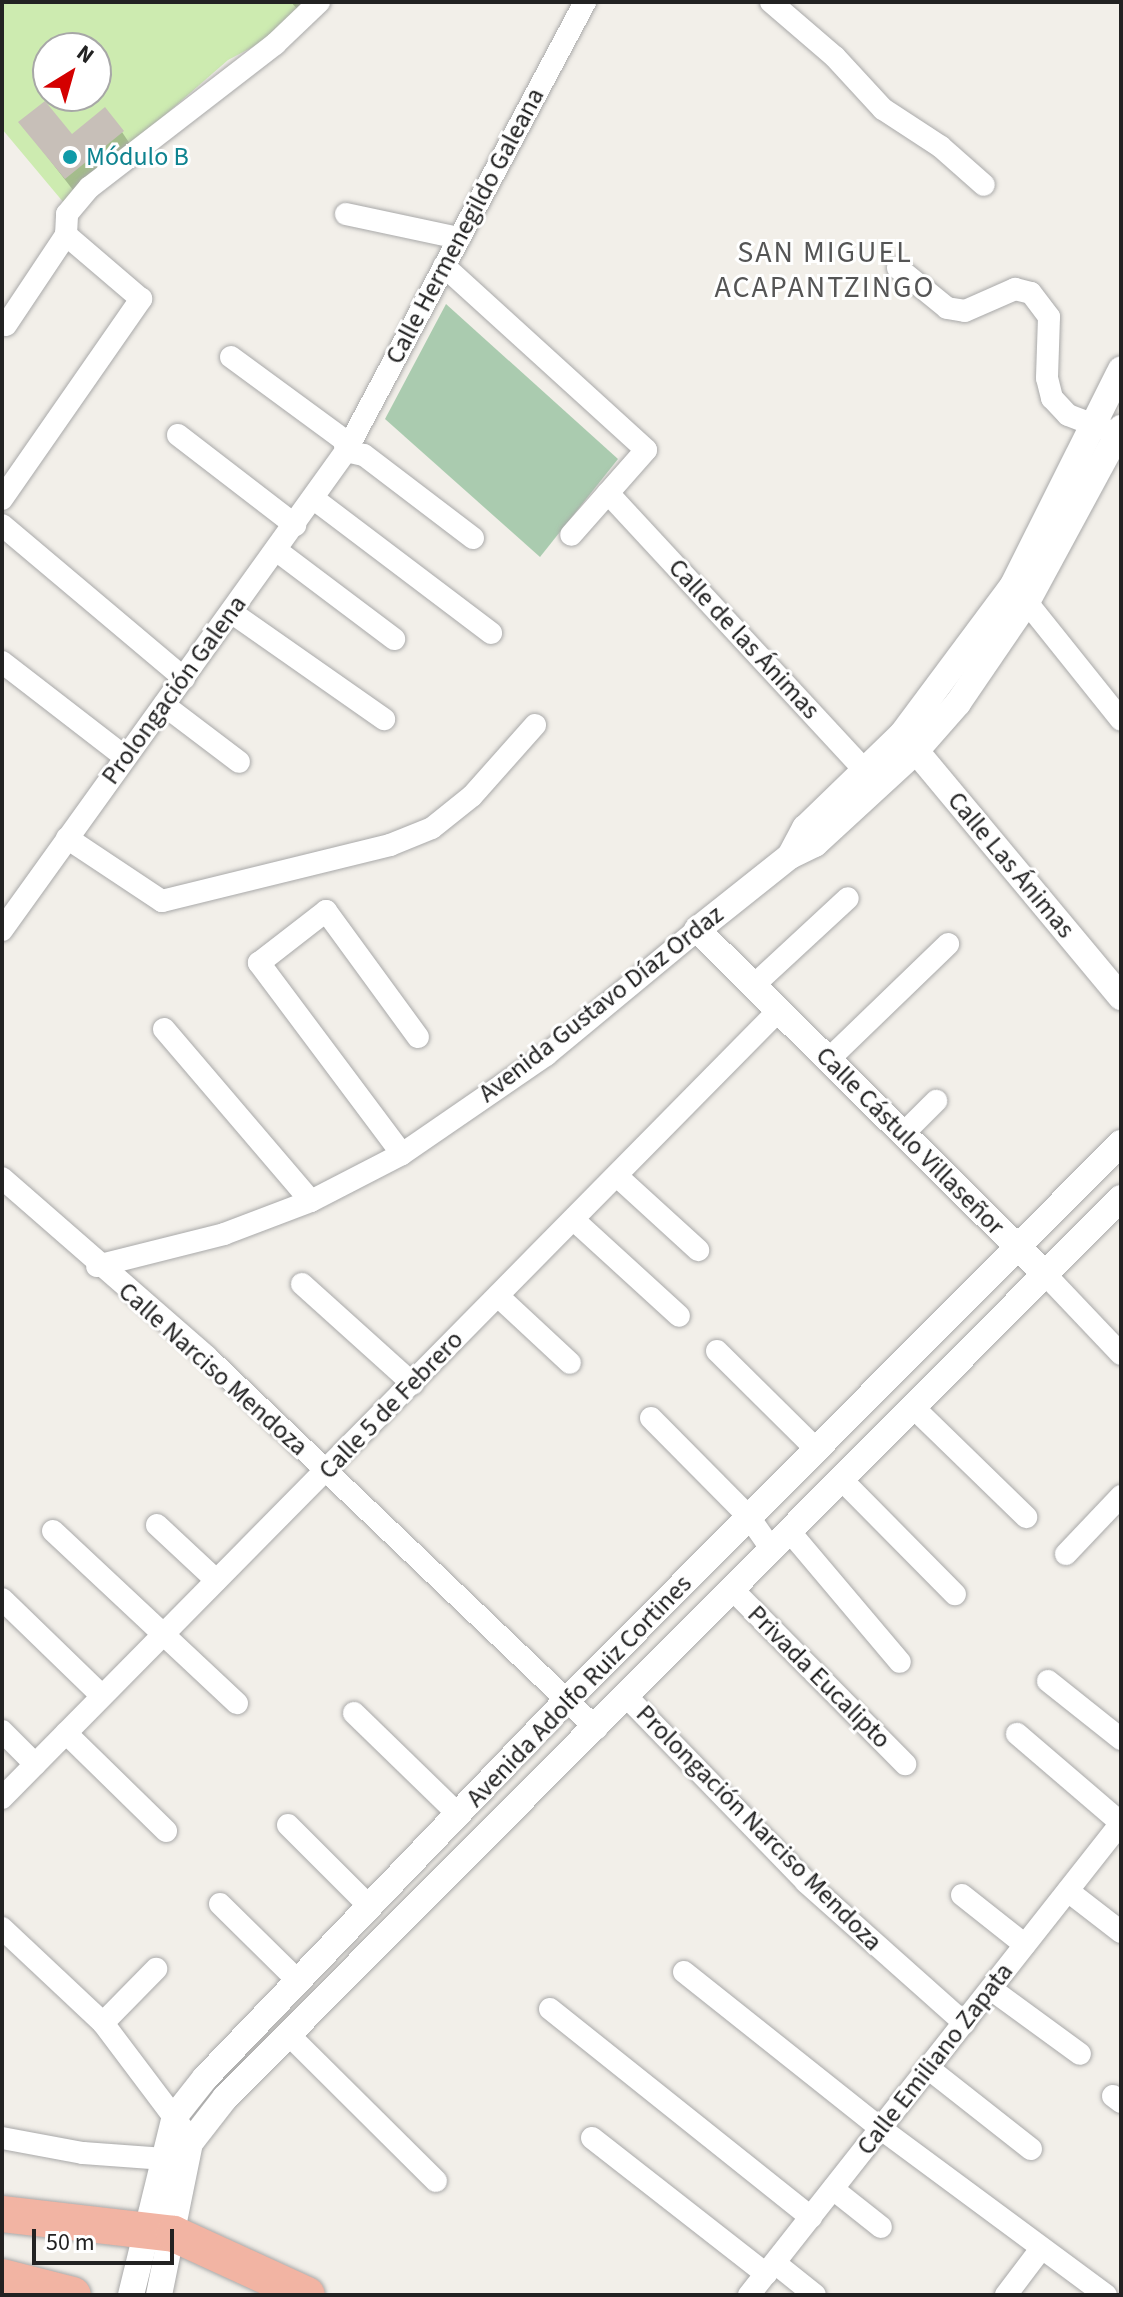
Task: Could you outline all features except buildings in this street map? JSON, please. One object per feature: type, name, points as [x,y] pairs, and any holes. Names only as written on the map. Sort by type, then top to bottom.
[{"type":"highway","points":[[2,2214],[160,2233],[307,2295]]},
{"type":"highway","points":[[2,2277],[73,2295]]},
{"type":"street","points":[[6,325],[66,235],[67,214],[90,187],[275,44],[319,2]]},
{"type":"street","name":"Calle Hermenegildo Galeana","points":[[346,451],[585,2]]},
{"type":"street","points":[[771,2],[835,57],[883,109],[941,147],[984,185]]},
{"type":"street","points":[[346,214],[459,238]]},
{"type":"street","points":[[2,499],[141,299],[66,235]]},
{"type":"street","points":[[444,266],[646,450],[571,535]]},
{"type":"street","points":[[898,268],[947,308],[965,311],[1015,289],[1031,293],[1049,317],[1047,378],[1052,398],[1068,415],[1120,434]]},
{"type":"street","points":[[231,357],[344,440],[346,451],[364,455],[473,538]]},
{"type":"street","name":"Avenida Gustavo Díaz Ordaz","points":[[1020,594],[1093,425],[1121,369]]},
{"type":"street","name":"Avenida Gustavo Díaz Ordaz","points":[[97,1266],[224,1234],[311,1201],[402,1154],[546,1055],[790,856],[805,828],[872,778],[909,742],[1020,594],[1120,434]]},
{"type":"street","points":[[178,435],[295,525]]},
{"type":"street","name":"Prolongación Galena","points":[[2,930],[346,451]]},
{"type":"street","name":"Calle de las Ánimas","points":[[608,493],[872,778]]},
{"type":"street","points":[[314,499],[491,633]]},
{"type":"street","points":[[2,525],[184,678]]},
{"type":"street","points":[[276,550],[394,639]]},
{"type":"street","points":[[1020,594],[1121,720]]},
{"type":"street","points":[[231,612],[384,719]]},
{"type":"street","points":[[2,662],[125,757]]},
{"type":"street","points":[[164,705],[239,762]]},
{"type":"street","points":[[67,838],[162,901],[390,845],[432,828],[472,796],[535,725]]},
{"type":"street","name":"Calle Las Ánimas","points":[[909,742],[1121,997]]},
{"type":"street","points":[[753,986],[848,898]]},
{"type":"street","points":[[402,1154],[259,963],[326,911],[418,1037]]},
{"type":"street","name":"Calle Cástulo Villaseñor","points":[[697,930],[1045,1274],[1121,1354]]},
{"type":"street","points":[[828,1060],[948,944]]},
{"type":"street","name":"Calle 5 de Febrero","points":[[2,1798],[778,1011]]},
{"type":"street","points":[[164,1029],[311,1201]]},
{"type":"street","points":[[903,1134],[936,1101]]},
{"type":"street","name":"Avenida Adolfo Ruiz Cortines","points":[[131,2295],[160,2233],[180,2154],[175,2116],[205,2078],[567,1700],[1121,1143]]},
{"type":"street","points":[[617,1176],[698,1250]]},
{"type":"street","name":"Calle Narciso Mendoza","points":[[2,1178],[97,1266],[207,1357],[596,1728]]},
{"type":"street","name":"Avenida Adolfo Ruiz Cortines","points":[[180,2154],[225,2098],[1121,1198]]},
{"type":"street","points":[[574,1220],[679,1316]]},
{"type":"street","points":[[302,1284],[413,1384]]},
{"type":"street","points":[[498,1296],[570,1363]]},
{"type":"street","points":[[717,1351],[815,1448]]},
{"type":"street","points":[[913,1407],[1026,1517]]},
{"type":"street","points":[[651,1418],[749,1517],[781,1541],[900,1662]]},
{"type":"street","points":[[841,1479],[955,1594]]},
{"type":"street","points":[[1066,1554],[1121,1496]]},
{"type":"street","points":[[157,1525],[216,1580]]},
{"type":"street","points":[[53,1531],[237,1703]]},
{"type":"street","name":"Privada Eucalipto","points":[[733,1590],[905,1764]]},
{"type":"street","points":[[2,1599],[102,1696]]},
{"type":"street","points":[[1048,1681],[1121,1739]]},
{"type":"street","name":"Prolongación Narciso Mendoza","points":[[627,1697],[806,1882],[964,2023]]},
{"type":"street","points":[[354,1713],[459,1815]]},
{"type":"street","points":[[2,1731],[35,1764]]},
{"type":"street","points":[[66,1733],[166,1831]]},
{"type":"street","points":[[1017,1734],[1116,1818]]},
{"type":"street","points":[[499,1773],[525,1799]]},
{"type":"street","name":"Calle Emiliano Zapata","points":[[749,2295],[1068,1891],[1116,1818]]},
{"type":"street","points":[[288,1825],[369,1906]]},
{"type":"street","points":[[1068,1891],[1121,1932]]},
{"type":"street","points":[[962,1895],[1025,1945]]},
{"type":"street","points":[[220,1904],[299,1982]]},
{"type":"street","points":[[2,1928],[103,2023],[175,2116]]},
{"type":"street","points":[[103,2023],[156,1969]]},
{"type":"street","points":[[684,1972],[880,2128],[1040,2250],[1106,2295]]},
{"type":"street","points":[[991,1989],[1080,2054]]},
{"type":"street","points":[[550,2009],[811,2217]]},
{"type":"street","points":[[289,2035],[436,2181]]},
{"type":"street","points":[[928,2068],[1031,2149]]},
{"type":"street","points":[[205,2078],[225,2098]]},
{"type":"street","points":[[2,2138],[180,2154]]},
{"type":"street","points":[[592,2138],[770,2268],[815,2295]]},
{"type":"street","points":[[833,2189],[881,2227]]},
{"type":"street","name":"Avenida Adolfo Ruiz Cortines","points":[[159,2295],[160,2233]]},
{"type":"street","points":[[1006,2295],[1040,2250]]},
{"type":"green space","points":[[2,2],[309,2],[279,33],[228,60],[64,203],[2,129]]},
{"type":"green space","points":[[446,304],[618,459],[540,557],[385,419]]},
{"type":"place","name":"Módulo B","points":[[70,157]]},
{"type":"district","name":"SAN MIGUEL ACAPANTZINGO","points":[[825,270]]}]
